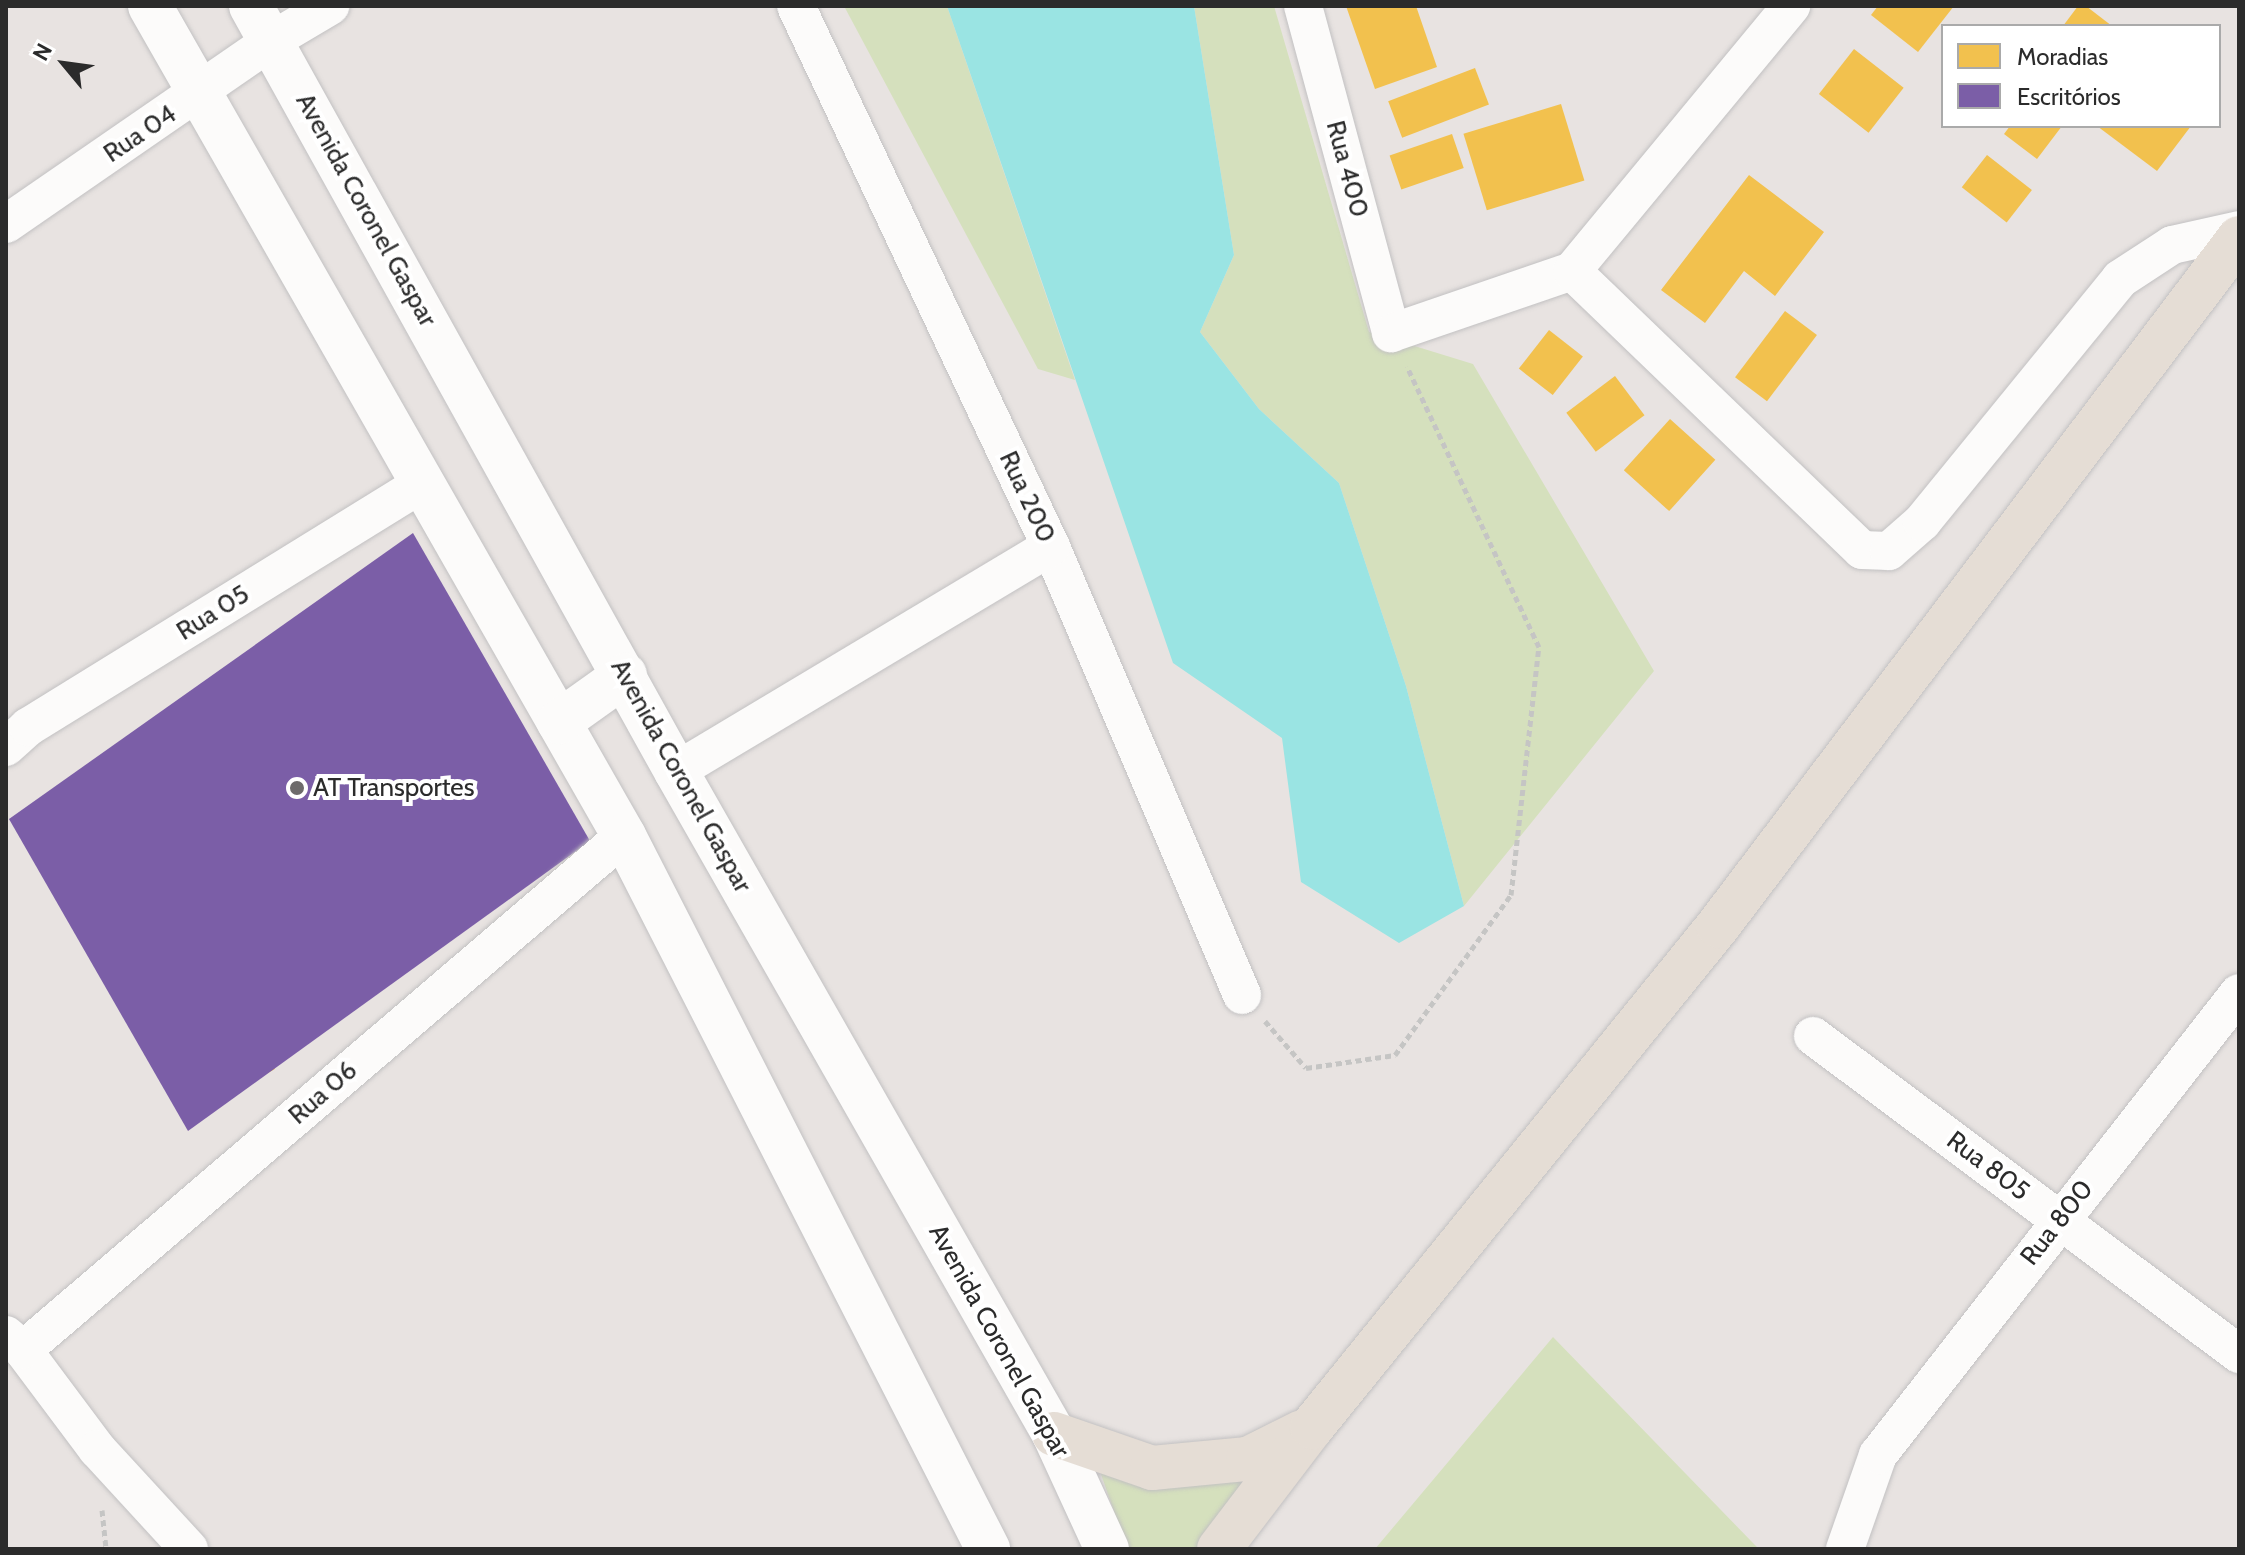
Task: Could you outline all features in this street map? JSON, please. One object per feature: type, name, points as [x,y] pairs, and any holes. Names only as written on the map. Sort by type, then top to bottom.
[{"type":"main road","points":[[1219,1549],[1312,1427],[1718,926],[2239,238]]},
{"type":"main road","points":[[1054,1434],[1152,1468],[1248,1459],[1312,1427]]},
{"type":"street","points":[[150,6],[624,836],[988,1549]]},
{"type":"street","name":"Rua 04","points":[[6,224],[200,93],[261,23],[330,6]]},
{"type":"street","name":"Rua 200","points":[[796,6],[1051,547],[1242,995]]},
{"type":"street","name":"Rua 400","points":[[1303,6],[1391,333]]},
{"type":"street","points":[[1391,333],[1572,271],[1791,6]]},
{"type":"street","name":"Avenida Coronel Gaspar","points":[[261,23],[676,771],[1054,1434],[1107,1549]]},
{"type":"street","points":[[1572,271],[1862,550],[1889,551],[1922,522],[2120,279],[2172,245],[2239,230]]},
{"type":"street","name":"Rua 05","points":[[13,725],[423,483]]},
{"type":"street","points":[[676,771],[1051,547]]},
{"type":"street","points":[[559,722],[625,675]]},
{"type":"street","name":"Rua 06","points":[[15,1343],[624,836]]},
{"type":"street","name":"Rua 800","points":[[1845,1549],[1878,1455],[2239,993]]},
{"type":"street","name":"Rua 805","points":[[1813,1036],[2239,1354]]},
{"type":"street","points":[[15,1343],[97,1449],[189,1549]]},
{"type":"path","points":[[1242,995],[1306,1068],[1395,1055],[1511,895],[1539,647],[1391,333]]},
{"type":"green space","points":[[844,6],[947,6],[1075,380],[1038,369]]},
{"type":"green space","points":[[1194,6],[1274,6],[1369,332],[1473,364],[1654,671],[1464,906],[1406,686],[1339,483],[1259,409],[1200,332],[1234,255]]},
{"type":"green space","points":[[1553,1337],[1753,1543],[1759,1549],[1375,1549]]},
{"type":"green space","points":[[1094,1454],[1272,1462],[1204,1549],[1127,1549]]},
{"type":"water","points":[[947,6],[1194,6],[1234,255],[1200,332],[1259,409],[1339,483],[1406,686],[1464,906],[1399,943],[1301,882],[1282,738],[1173,663]]},
{"type":"building: Moradias","points":[[1346,6],[1416,6],[1437,67],[1375,89]]},
{"type":"building: Moradias","points":[[1878,6],[1954,6],[1918,52],[1871,15]]},
{"type":"building: Moradias","points":[[2078,6],[2086,6],[2109,24],[2064,24]]},
{"type":"building: Moradias","points":[[1854,49],[1904,88],[1869,133],[1819,94]]},
{"type":"building: Moradias","points":[[1475,68],[1489,104],[1402,138],[1388,101]]},
{"type":"building: Moradias","points":[[1561,104],[1584,181],[1487,210],[1463,134]]},
{"type":"building: Moradias","points":[[2008,128],[2060,128],[2037,159],[2004,134]]},
{"type":"building: Moradias","points":[[2100,128],[2189,128],[2157,171]]},
{"type":"building: Moradias","points":[[1452,134],[1464,168],[1401,190],[1390,155]]},
{"type":"building: Moradias","points":[[1987,155],[2032,190],[2007,222],[1962,187]]},
{"type":"building: Moradias","points":[[1749,175],[1824,232],[1775,296],[1744,271],[1705,323],[1661,290]]},
{"type":"building: Moradias","points":[[1785,311],[1817,335],[1767,401],[1735,377]]},
{"type":"building: Moradias","points":[[1549,330],[1583,356],[1553,395],[1519,369]]},
{"type":"building: Moradias","points":[[1615,376],[1644,415],[1596,452],[1566,413]]},
{"type":"building: Moradias","points":[[1670,419],[1715,460],[1669,511],[1624,470]]},
{"type":"building: Moradias","points":[[113,777],[275,1069],[189,1117],[27,825]]},
{"type":"building: Escritórios","points":[[413,533],[590,841],[188,1131],[9,819]]},
{"type":"place","name":"AT Transportes","points":[[297,788]]}]
